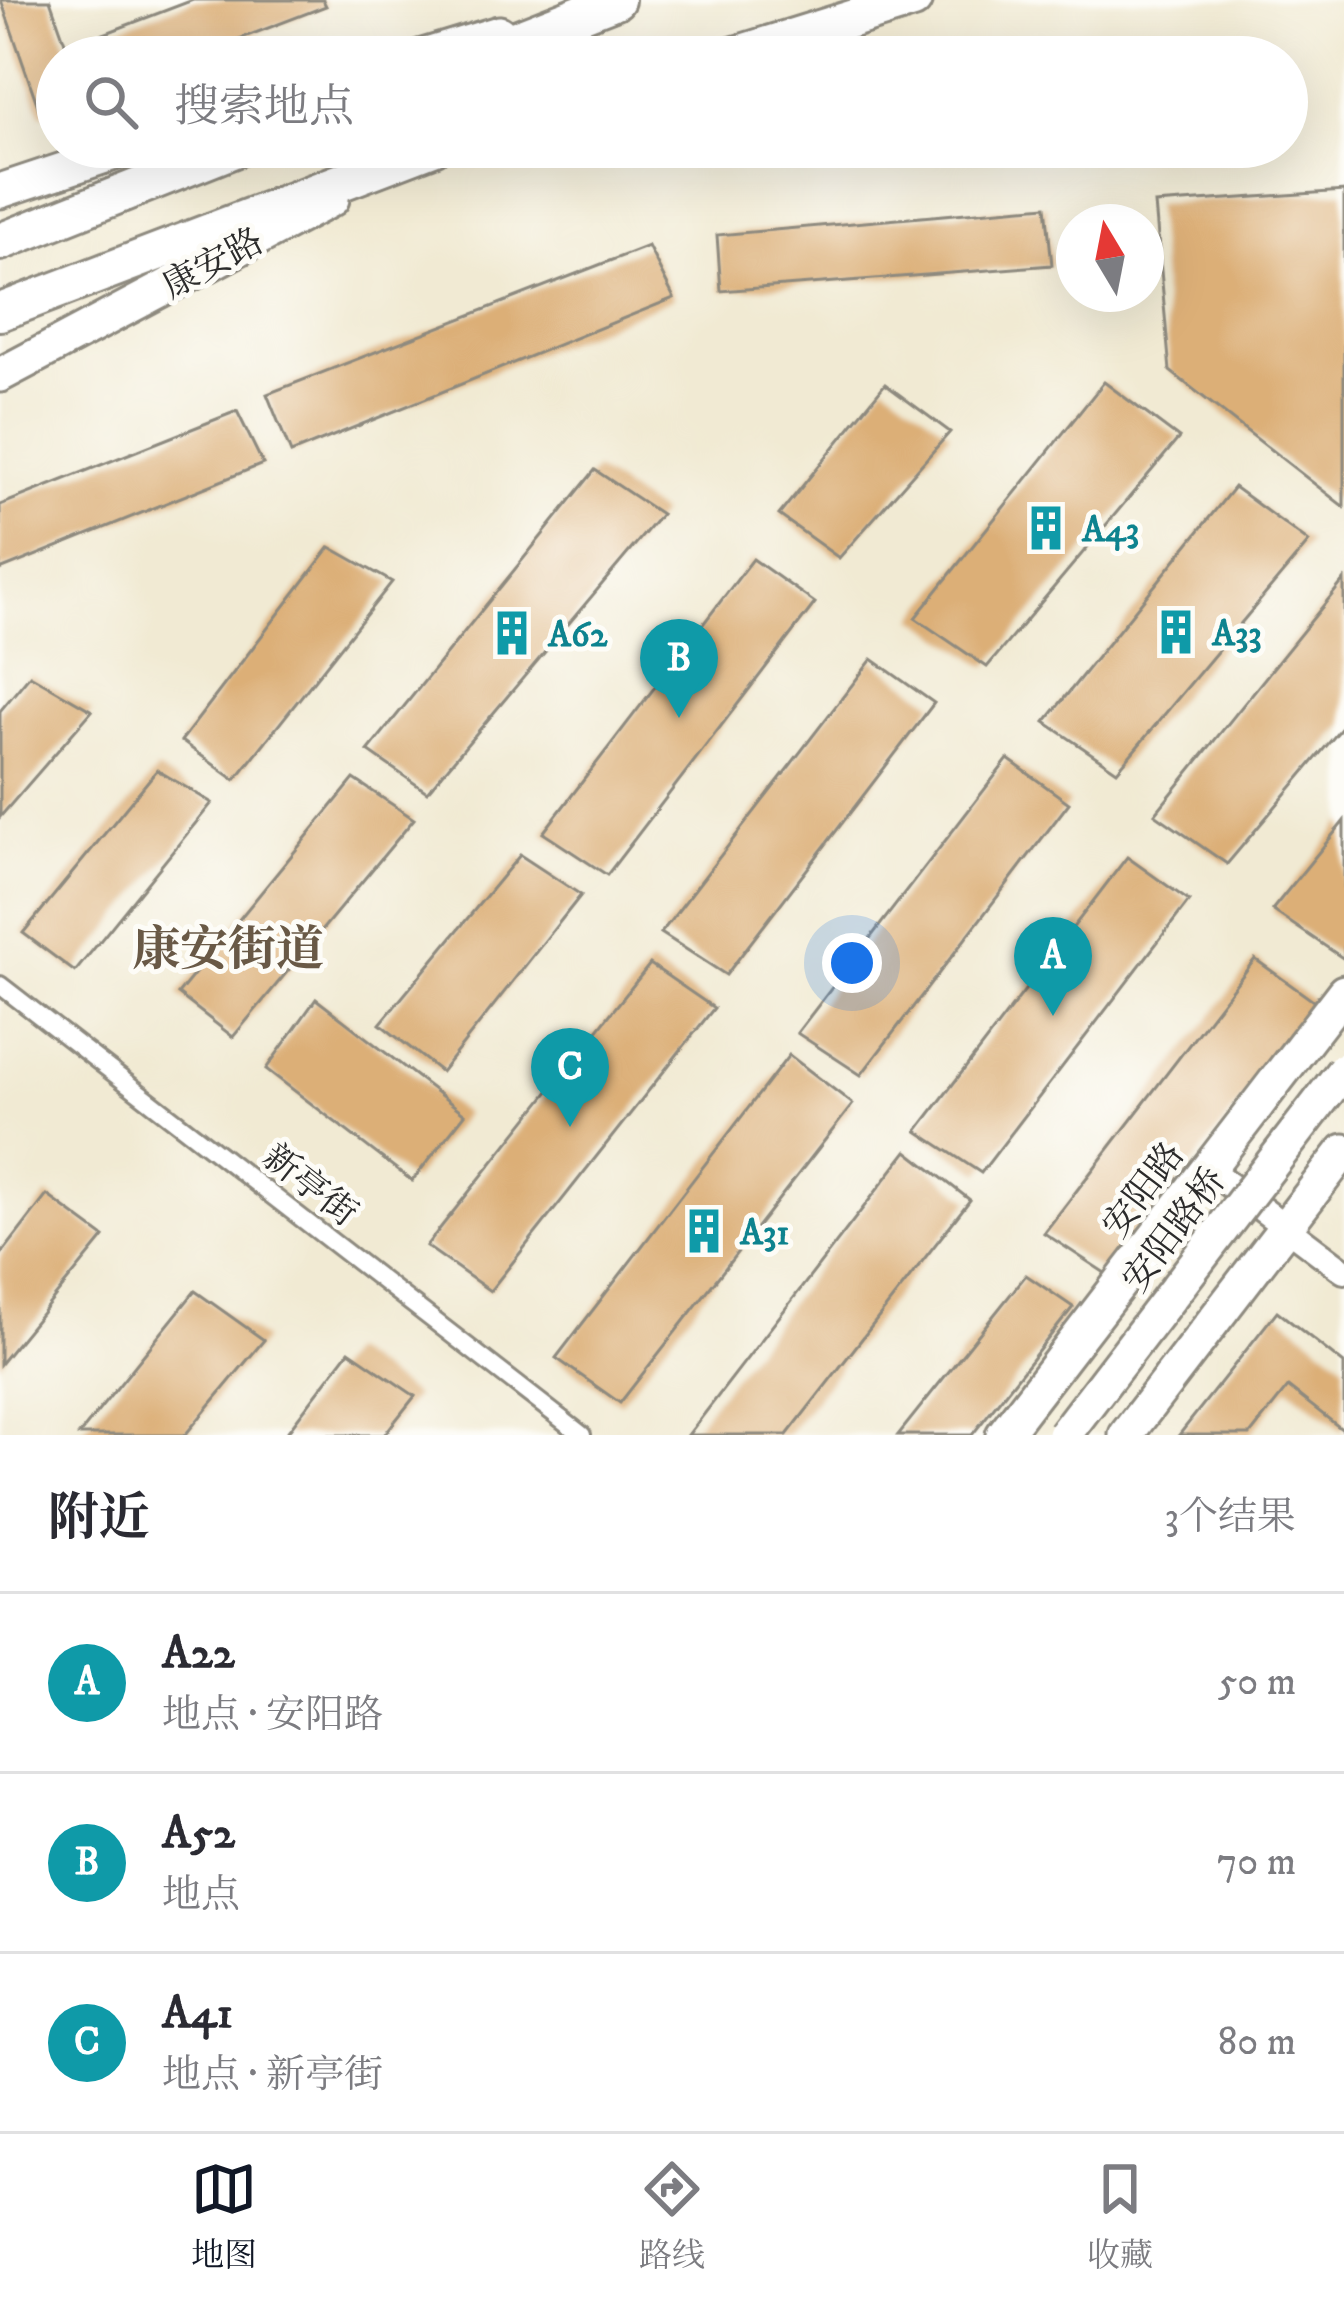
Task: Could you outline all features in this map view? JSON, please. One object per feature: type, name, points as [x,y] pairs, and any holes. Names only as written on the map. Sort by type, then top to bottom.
[{"type":"main road","points":[[491,36],[613,0]]},
{"type":"main road","points":[[523,36],[613,0]]},
{"type":"main road","points":[[797,36],[913,0]]},
{"type":"main road","points":[[0,191],[69,168]]},
{"type":"main road","points":[[0,242],[186,168]]},
{"type":"main road","name":"康安路","points":[[0,312],[377,168]]},
{"type":"main road","name":"康安路","points":[[0,376],[391,168]]},
{"type":"main road","name":"安阳路","points":[[1003,1435],[1344,992]]},
{"type":"main road","name":"安阳路桥","points":[[1064,1435],[1344,1070]]},
{"type":"main road","points":[[1126,1435],[1344,1151]]},
{"type":"street","name":"新亭街","points":[[0,985],[582,1435]]},
{"type":"street","points":[[1207,1168],[1344,1270]]},
{"type":"building","points":[[1,0],[50,0],[63,36],[36,36],[36,101]]},
{"type":"building","points":[[193,0],[323,0],[326,6],[247,36],[98,36]]},
{"type":"building","points":[[1344,191],[1344,507],[1170,371],[1164,204],[1155,204]]},
{"type":"building","points":[[1046,206],[1052,265],[721,291],[717,235]]},
{"type":"building","points":[[648,246],[674,298],[291,453],[267,394]]},
{"type":"building","name":"A43","points":[[1104,382],[1179,438],[987,667],[915,618]]},
{"type":"building","points":[[885,384],[950,432],[839,558],[779,515]]},
{"type":"building","points":[[237,411],[263,464],[0,570],[0,505]]},
{"type":"building","name":"A62","points":[[595,470],[661,514],[427,792],[368,751]]},
{"type":"building","name":"A33","points":[[1234,487],[1309,542],[1117,771],[1045,722]]},
{"type":"building","points":[[330,547],[392,582],[235,780],[181,741]]},
{"type":"building","points":[[753,559],[815,603],[607,875],[543,833]]},
{"type":"building","points":[[1344,580],[1344,725],[1227,864],[1155,814]]},
{"type":"building","points":[[872,659],[934,703],[726,975],[661,933]]},
{"type":"building","points":[[30,675],[92,711],[0,817],[0,711]]},
{"type":"building","points":[[1008,759],[1069,803],[861,1075],[797,1033]]},
{"type":"building","points":[[157,770],[212,803],[75,972],[23,933]]},
{"type":"building","points":[[354,779],[414,819],[233,1037],[178,994]]},
{"type":"building","points":[[1344,821],[1344,959],[1272,910]]},
{"type":"building","points":[[520,855],[581,895],[441,1072],[380,1024]]},
{"type":"building","points":[[1127,857],[1189,901],[981,1173],[917,1131]]},
{"type":"building","points":[[1255,959],[1316,1003],[1108,1275],[1044,1233]]},
{"type":"building","points":[[650,964],[714,1008],[490,1291],[426,1246]]},
{"type":"building","points":[[316,999],[465,1114],[412,1181],[266,1069]]},
{"type":"building","name":"A31","points":[[789,1055],[853,1104],[620,1403],[556,1358]]},
{"type":"building","points":[[907,1151],[970,1200],[787,1435],[688,1435]]},
{"type":"building","points":[[47,1195],[104,1237],[0,1364],[0,1256]]},
{"type":"building","points":[[1026,1275],[1073,1307],[972,1435],[898,1435]]},
{"type":"building","points":[[195,1291],[264,1340],[185,1435],[79,1435]]},
{"type":"building","points":[[1277,1311],[1344,1364],[1344,1431],[1288,1387],[1250,1435],[1179,1435]]},
{"type":"building","points":[[349,1351],[415,1396],[384,1435],[285,1435]]},
{"type":"place","name":"A43","points":[[1046,528]]},
{"type":"place","name":"A33","points":[[1176,632]]},
{"type":"place","name":"A62","points":[[512,633]]},
{"type":"place","name":"A52","points":[[679,718]]},
{"type":"place","name":"A22","points":[[1053,1016]]},
{"type":"place","name":"A41","points":[[570,1127]]},
{"type":"place","name":"A31","points":[[704,1231]]},
{"type":"district","name":"康安街道","points":[[228,948]]}]
